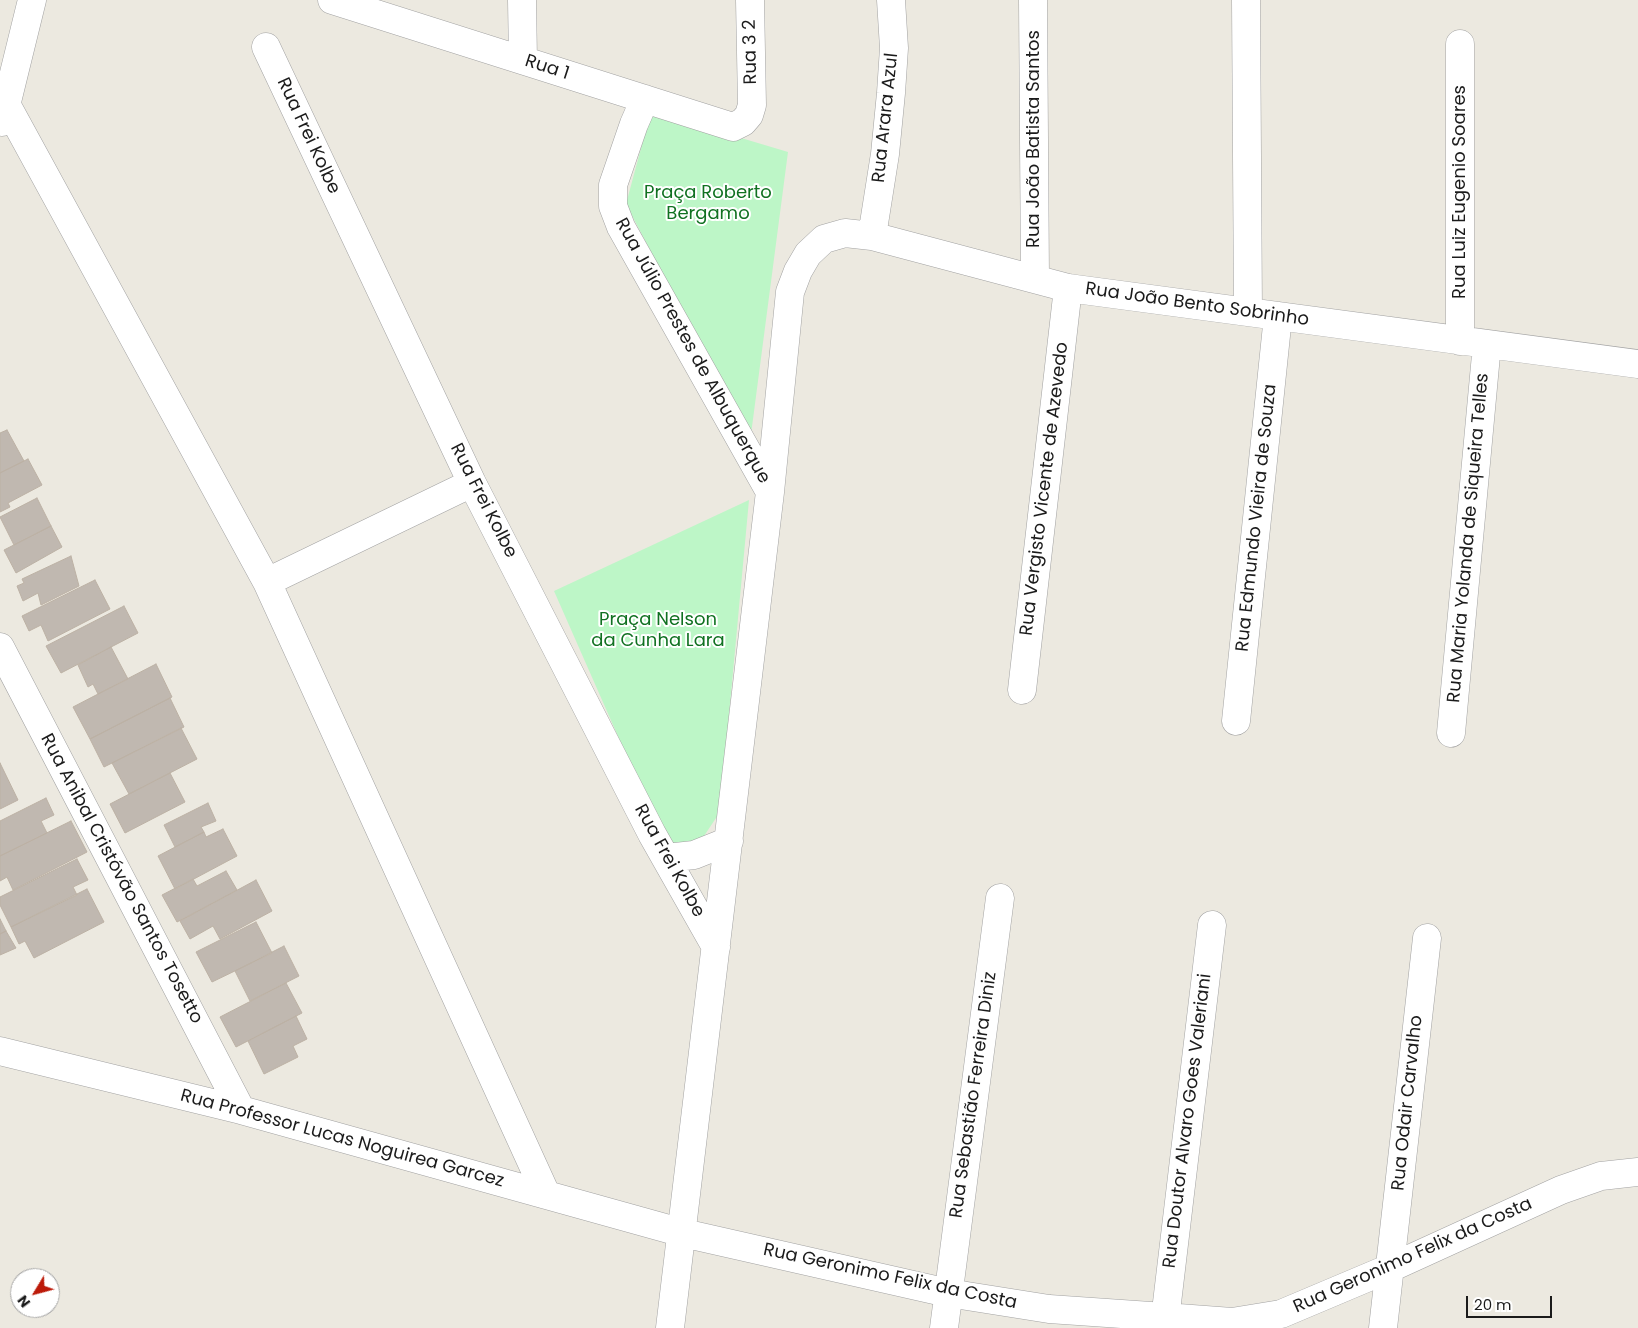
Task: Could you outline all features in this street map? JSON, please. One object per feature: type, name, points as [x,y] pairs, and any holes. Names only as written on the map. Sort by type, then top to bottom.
[{"type":"street","points":[[32,0],[3,116],[267,582],[546,1194]]},
{"type":"street","name":"Rua 1","points":[[332,0],[733,127],[743,122],[749,114],[752,105]]},
{"type":"street","points":[[522,0],[523,60]]},
{"type":"street","name":"Rua 3 2","points":[[750,0],[752,105]]},
{"type":"street","name":"Rua Arara Azul","points":[[872,236],[885,154],[891,93],[894,48],[891,0]]},
{"type":"street","name":"Rua João Batista Santos","points":[[1033,0],[1035,278]]},
{"type":"street","points":[[1246,0],[1248,312]]},
{"type":"street","name":"Rua Luiz Eugenio Soares","points":[[1460,44],[1460,341]]},
{"type":"street","name":"Rua Frei Kolbe","points":[[266,47],[472,483],[666,858],[716,947]]},
{"type":"street","name":"Rua Júlio Prestes de Albuquerque","points":[[645,99],[634,124],[613,185],[613,206],[621,228],[770,492]]},
{"type":"street","name":"Rua João Bento Sobrinho","points":[[670,1328],[683,1233],[770,492],[790,292],[798,271],[808,254],[824,240],[845,232],[872,236],[1068,288],[1638,364]]},
{"type":"street","name":"Rua Vergisto Vicente de Azevedo","points":[[1022,690],[1068,288]]},
{"type":"street","name":"Rua Edmundo Vieira de Souza","points":[[1236,720],[1278,316]]},
{"type":"street","name":"Rua Maria Yolanda de Siqueira Telles","points":[[1451,733],[1487,344]]},
{"type":"street","points":[[267,582],[472,483]]},
{"type":"street","name":"Rua Anibal Cristóvão Santos Tosetto","points":[[0,647],[241,1110]]},
{"type":"street","points":[[666,858],[694,855],[729,841]]},
{"type":"street","name":"Rua Sebastião Ferreira Diniz","points":[[944,1328],[1000,898]]},
{"type":"street","name":"Rua Doutor Alvaro Goes Valeriani","points":[[1164,1323],[1212,925]]},
{"type":"street","name":"Rua Odair Carvalho","points":[[1383,1328],[1427,938]]},
{"type":"street","name":"Rua Professor Lucas Noguirea Garcez","points":[[0,1051],[241,1110],[683,1233]]},
{"type":"street","name":"Rua Geronimo Felix da Costa","points":[[683,1233],[948,1292],[1048,1308],[1164,1323],[1232,1322],[1281,1314],[1390,1268],[1561,1190],[1600,1176],[1638,1172]]},
{"type":"green space","name":"Praça Roberto Bergamo","points":[[651,111],[788,152],[750,442],[626,204]]},
{"type":"green space","name":"Praça Nelson da Cunha Lara","points":[[749,500],[720,812],[704,836],[690,847],[665,843],[554,591]]},
{"type":"building","points":[[7,430],[24,461],[0,473],[0,433]]},
{"type":"building","points":[[28,459],[42,485],[8,503],[10,507],[0,512],[0,473]]},
{"type":"building","points":[[37,498],[51,526],[14,545],[0,517]]},
{"type":"building","points":[[51,526],[62,547],[16,573],[4,550]]},
{"type":"building","points":[[71,556],[79,586],[41,605],[38,593],[23,601],[17,586],[24,583],[22,579]]},
{"type":"building","points":[[95,580],[110,609],[48,641],[41,625],[29,631],[22,616]]},
{"type":"building","points":[[124,606],[138,633],[61,673],[46,646]]},
{"type":"building","points":[[111,647],[128,679],[98,694],[93,684],[88,687],[78,665]]},
{"type":"building","points":[[156,664],[172,697],[90,739],[73,707]]},
{"type":"building","points":[[170,698],[184,727],[104,767],[90,739]]},
{"type":"building","points":[[181,728],[197,759],[129,794],[112,763]]},
{"type":"building","points":[[0,763],[18,800],[0,809]]},
{"type":"building","points":[[170,773],[185,802],[125,833],[110,804]]},
{"type":"building","points":[[46,798],[54,815],[41,821],[47,833],[0,856],[0,821]]},
{"type":"building","points":[[208,803],[216,821],[201,827],[204,832],[175,847],[164,825]]},
{"type":"building","points":[[71,821],[87,852],[13,890],[7,877],[0,881],[0,856]]},
{"type":"building","points":[[223,829],[237,856],[175,889],[158,856],[204,832],[206,837]]},
{"type":"building","points":[[77,859],[88,880],[73,887],[77,895],[11,927],[0,905],[0,897]]},
{"type":"building","points":[[226,871],[237,890],[177,922],[162,895],[193,879],[197,886]]},
{"type":"building","points":[[256,880],[272,911],[220,939],[213,926],[190,939],[180,921]]},
{"type":"building","points":[[87,889],[104,922],[34,958],[25,941],[19,944],[11,927]]},
{"type":"building","points":[[0,919],[6,931],[0,934]]},
{"type":"building","points":[[256,922],[272,953],[212,982],[196,952]]},
{"type":"building","points":[[6,931],[16,948],[0,955],[0,934]]},
{"type":"building","points":[[284,946],[299,976],[250,1001],[235,971]]},
{"type":"building","points":[[286,983],[302,1013],[236,1047],[220,1017]]},
{"type":"building","points":[[296,1016],[307,1039],[293,1046],[298,1057],[264,1074],[248,1041]]}]
